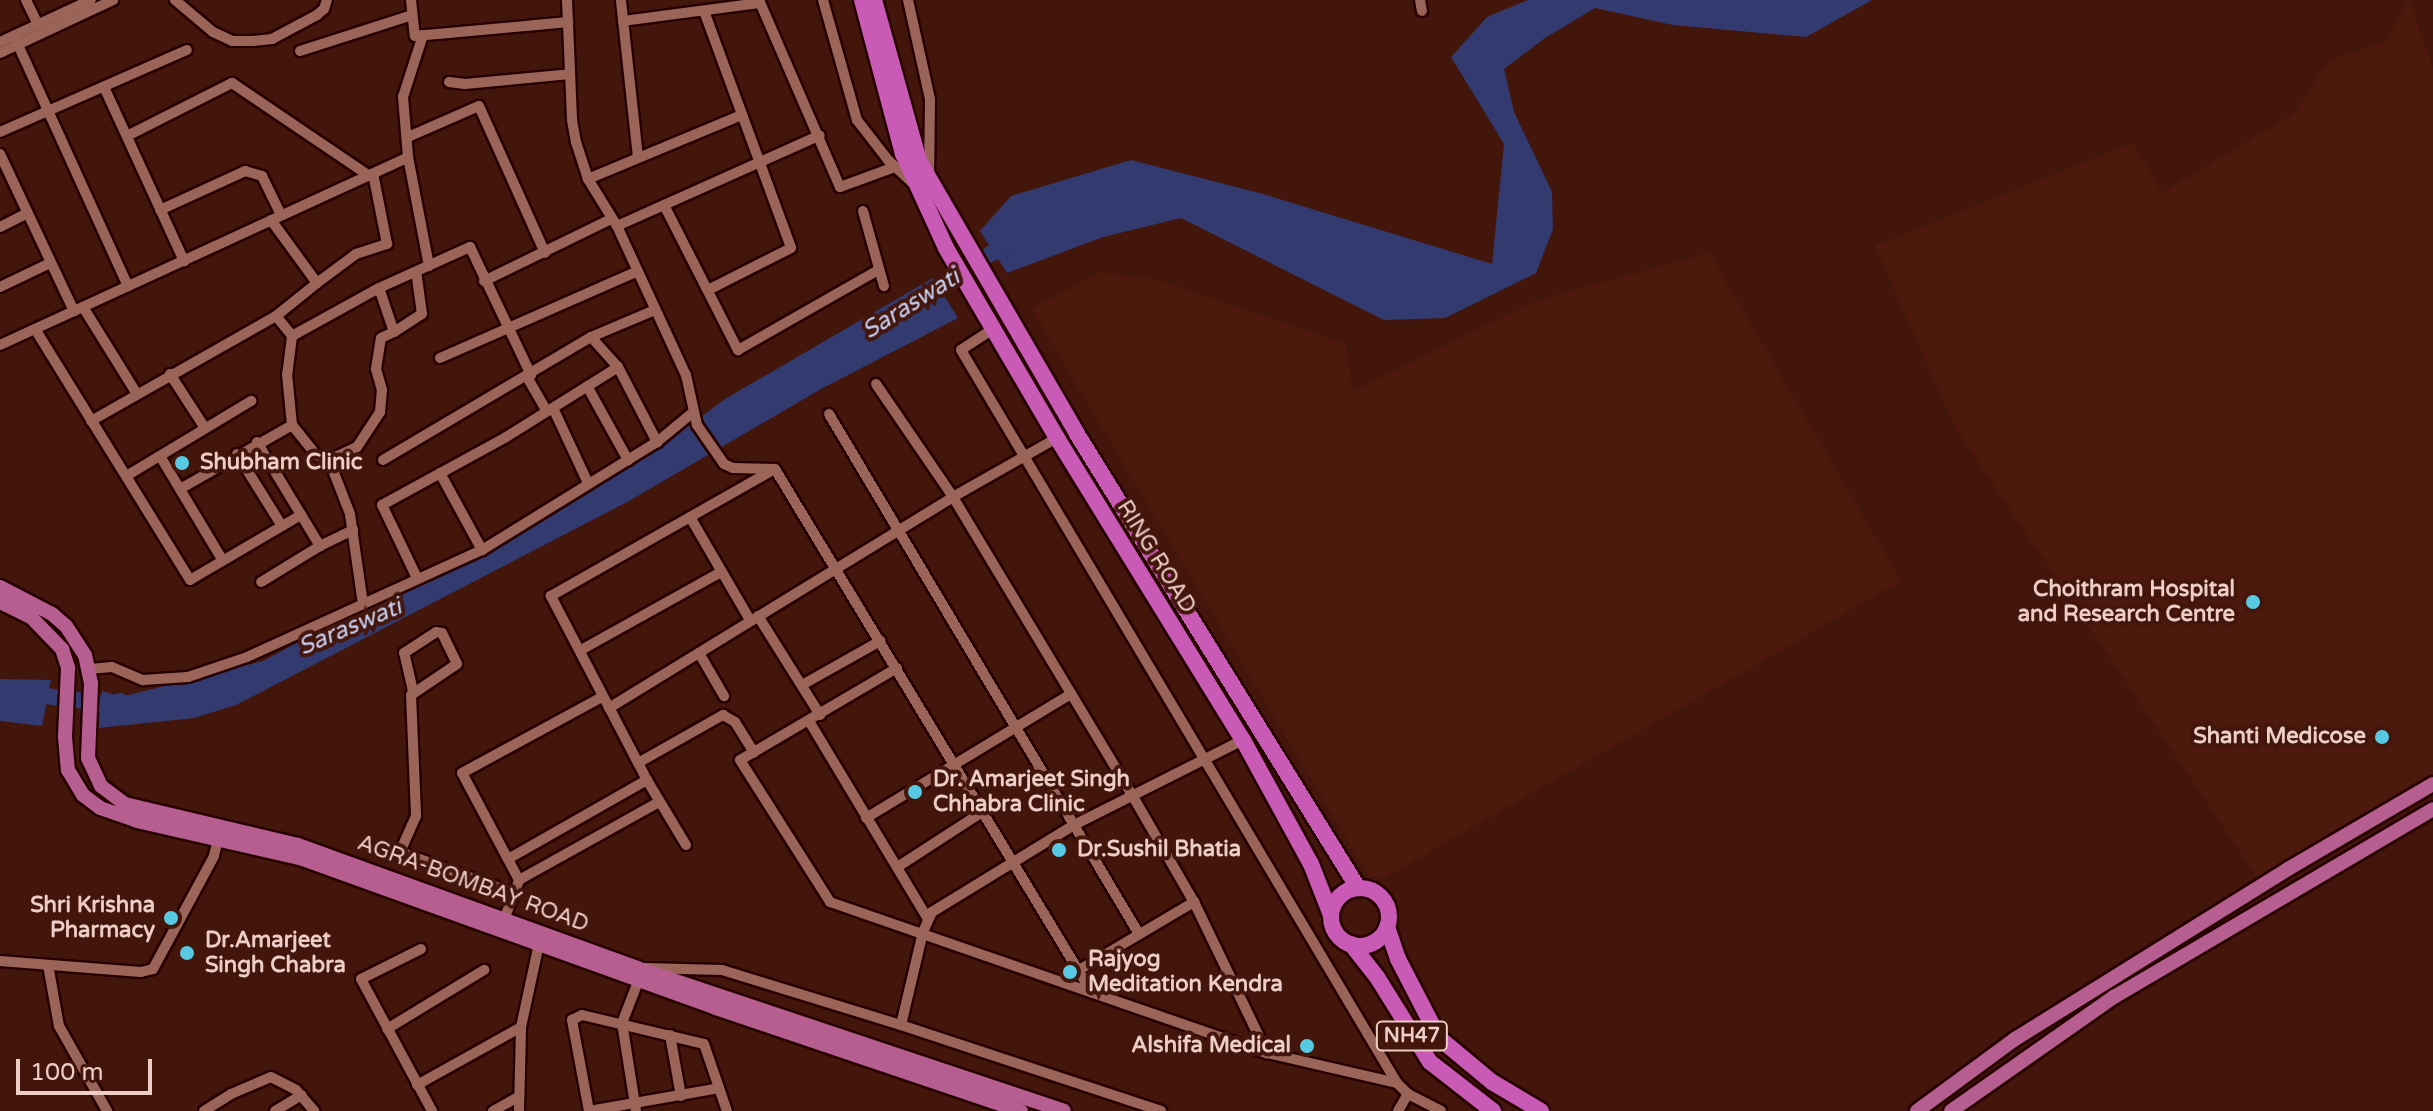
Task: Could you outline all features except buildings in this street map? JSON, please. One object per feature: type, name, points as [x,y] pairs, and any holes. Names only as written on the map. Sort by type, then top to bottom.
[{"type":"highway","points":[[862,0],[903,154],[952,219],[1077,434],[1358,888]]},
{"type":"highway","points":[[874,0],[923,181]]},
{"type":"highway","name":"RING ROAD","points":[[923,181],[946,248],[1057,438],[1243,740],[1311,864],[1331,915]]},
{"type":"highway","points":[[1331,915],[1337,899],[1358,888],[1374,891],[1385,902],[1389,915],[1387,927],[1398,959],[1439,1038],[1492,1082],[1541,1111]]},
{"type":"highway","name":"NH47","points":[[1331,915],[1336,933],[1351,944],[1377,977],[1430,1062],[1493,1111]]},
{"type":"highway","points":[[1351,944],[1373,943],[1387,927]]},
{"type":"main road","points":[[0,587],[52,614],[66,626],[85,655],[90,676]]},
{"type":"main road","name":"AGRA-BOMBAY ROAD","points":[[0,602],[31,617],[48,631],[66,659],[65,737],[73,782],[100,808],[118,816],[218,839],[239,836],[298,845],[505,917],[639,972],[1021,1111]]},
{"type":"main road","name":"AGRA-BOMBAY ROAD","points":[[90,676],[88,758],[101,786],[125,804],[239,836],[539,944],[639,972],[1064,1111]]},
{"type":"main road","points":[[1917,1111],[2015,1039],[2288,869],[2433,784]]},
{"type":"main road","points":[[1951,1111],[2114,997],[2433,809]]},
{"type":"street","points":[[26,0],[38,25]]},
{"type":"street","points":[[0,53],[38,25],[91,0]]},
{"type":"street","points":[[0,42],[15,40],[113,0]]},
{"type":"street","points":[[175,0],[213,32],[232,41],[272,39],[317,15],[324,9],[327,0]]},
{"type":"street","points":[[411,0],[415,36],[568,22]]},
{"type":"street","points":[[567,0],[572,120],[588,179],[614,223],[686,375],[697,425],[718,458],[733,468],[775,469]]},
{"type":"street","points":[[823,0],[857,120],[895,167],[923,181],[930,99],[908,0]]},
{"type":"street","points":[[621,1],[638,158]]},
{"type":"street","points":[[623,21],[760,2],[842,189],[895,167]]},
{"type":"street","points":[[704,11],[791,248],[708,290]]},
{"type":"street","points":[[300,51],[412,15]]},
{"type":"street","points":[[423,35],[403,90],[408,157],[429,266]]},
{"type":"street","points":[[15,40],[128,286]]},
{"type":"street","points":[[0,132],[187,50]]},
{"type":"street","points":[[449,82],[465,84],[570,74]]},
{"type":"street","points":[[91,421],[276,316],[356,254],[387,244],[370,174],[232,83],[127,136]]},
{"type":"street","points":[[104,87],[184,261]]},
{"type":"street","points":[[408,137],[479,106],[545,253]]},
{"type":"street","points":[[588,179],[742,115]]},
{"type":"street","points":[[484,281],[820,135]]},
{"type":"street","points":[[0,154],[50,263],[137,394]]},
{"type":"street","points":[[0,345],[408,157]]},
{"type":"street","points":[[160,210],[245,171],[262,176],[276,217],[317,283]]},
{"type":"street","points":[[664,205],[738,350],[878,270]]},
{"type":"street","points":[[863,211],[884,286]]},
{"type":"street","points":[[0,227],[28,213]]},
{"type":"street","points":[[292,336],[379,288],[470,247],[529,376],[550,409],[588,483]]},
{"type":"street","points":[[0,287],[50,263]]},
{"type":"street","points":[[276,316],[292,336],[287,374],[292,425],[316,455],[329,460],[357,447],[380,412],[382,390],[376,369],[381,338],[422,314],[416,271]]},
{"type":"street","points":[[440,358],[638,271]]},
{"type":"street","points":[[379,288],[394,332]]},
{"type":"street","points":[[383,460],[591,337],[655,310]]},
{"type":"street","points":[[35,329],[128,475],[190,580],[301,515]]},
{"type":"street","points":[[993,329],[961,350],[1397,1083],[1408,1094],[1441,1111]]},
{"type":"street","points":[[591,337],[618,367],[657,442]]},
{"type":"street","points":[[417,578],[382,505],[618,367]]},
{"type":"street","points":[[170,374],[205,428]]},
{"type":"street","points":[[876,384],[953,497],[1131,793],[1194,902],[1267,1053]]},
{"type":"street","points":[[587,386],[628,460]]},
{"type":"street","points":[[128,475],[251,401]]},
{"type":"street","points":[[90,676],[112,667],[143,680],[188,677],[247,657],[482,550],[657,442],[692,413]]},
{"type":"street","points":[[829,414],[1139,934]]},
{"type":"street","points":[[180,489],[257,442],[292,425]]},
{"type":"street","points":[[609,708],[953,497],[1057,438]]},
{"type":"street","points":[[257,442],[320,546]]},
{"type":"street","points":[[237,454],[282,526]]},
{"type":"street","points":[[160,456],[223,561]]},
{"type":"street","points":[[329,460],[348,505],[363,604]]},
{"type":"street","points":[[686,845],[602,697],[581,650],[551,596],[775,469]]},
{"type":"street","points":[[775,469],[1092,993]]},
{"type":"street","points":[[440,473],[482,550]]},
{"type":"street","points":[[690,517],[721,572],[820,715]]},
{"type":"street","points":[[261,582],[353,530]]},
{"type":"street","points":[[581,650],[721,572]]},
{"type":"street","points":[[413,691],[456,667],[442,633],[436,632],[404,653],[413,691],[410,700],[416,816],[400,852],[513,893]]},
{"type":"street","points":[[802,685],[880,641]]},
{"type":"street","points":[[699,653],[724,696]]},
{"type":"street","points":[[897,668],[740,760],[830,902],[1267,1053],[1397,1083]]},
{"type":"street","points":[[866,818],[1071,694]]},
{"type":"street","points":[[519,880],[462,773],[602,697]]},
{"type":"street","points":[[638,763],[723,715],[735,722],[754,752]]},
{"type":"street","points":[[809,721],[866,818],[899,866],[928,919]]},
{"type":"street","points":[[901,1025],[923,932],[932,912],[1131,793],[1243,740]]},
{"type":"street","points":[[508,859],[647,780]]},
{"type":"street","points":[[505,917],[519,880],[659,802]]},
{"type":"street","points":[[899,866],[982,812]]},
{"type":"street","points":[[0,961],[141,972],[153,969],[214,856],[218,839]]},
{"type":"street","points":[[1079,970],[1194,902]]},
{"type":"street","points":[[519,1111],[521,1027],[539,944]]},
{"type":"street","points":[[421,949],[361,979],[432,1111]]},
{"type":"street","points":[[48,965],[59,1026],[107,1111]]},
{"type":"street","points":[[387,1029],[484,970]]},
{"type":"street","points":[[636,1108],[622,1023],[639,972],[722,970],[1161,1111]]},
{"type":"street","points":[[719,1088],[636,1108],[589,1111],[572,1020],[582,1015],[704,1044],[727,1111]]},
{"type":"street","points":[[417,1085],[521,1027]]},
{"type":"street","points":[[670,1035],[681,1096]]},
{"type":"street","points":[[204,1111],[231,1094],[271,1077],[302,1095],[314,1111]]},
{"type":"street","points":[[1398,1111],[1408,1094]]},
{"type":"street","points":[[275,1111],[302,1095]]},
{"type":"street","points":[[493,1111],[518,1097]]},
{"type":"shaded area","name":"Choithram Hospital and Research Centre","points":[[2409,0],[2433,70],[2433,778],[2258,878],[1955,427],[1875,246],[2133,143],[2162,193],[2295,113],[2328,61],[2385,42]]},
{"type":"shaded area","points":[[1709,253],[1901,581],[1384,878],[1369,876],[1032,309],[1100,272],[1158,280],[1345,344],[1353,391],[1536,301]]},
{"type":"water","points":[[1528,0],[1872,0],[1806,37],[1673,25],[1595,8],[1545,38],[1504,69],[1514,112],[1552,192],[1553,229],[1536,273],[1445,318],[1384,320],[1181,218],[1103,237],[1007,273],[980,231],[1011,196],[1131,160],[1263,194],[1492,264],[1504,144],[1451,57],[1487,17]]},
{"type":"water","points":[[933,278],[958,318],[821,389],[629,501],[236,705],[194,718],[98,728],[102,691],[121,697],[263,661],[343,618],[449,571],[667,442],[725,399]]},
{"type":"water","points":[[0,679],[51,680],[42,726],[0,721]]},
{"type":"waterway","name":"Saraswati","points":[[922,297],[1011,241]]},
{"type":"waterway","name":"Saraswati","points":[[0,690],[106,704],[121,701]]},
{"type":"place","name":"Shubham Clinic","points":[[182,463]]},
{"type":"place","name":"Choithram Hospital and Research Centre","points":[[2253,602]]},
{"type":"place","name":"Shanti Medicose","points":[[2382,737]]},
{"type":"place","name":"Dr. Amarjeet Singh Chhabra Clinic","points":[[915,792]]},
{"type":"place","name":"Dr.Sushil Bhatia","points":[[1059,850]]},
{"type":"place","name":"Shri Krishna Pharmacy","points":[[171,918]]},
{"type":"place","name":"Dr.Amarjeet Singh Chabra","points":[[187,953]]},
{"type":"place","name":"Rajyog Meditation Kendra","points":[[1070,972]]},
{"type":"place","name":"Alshifa Medical","points":[[1307,1046]]}]
